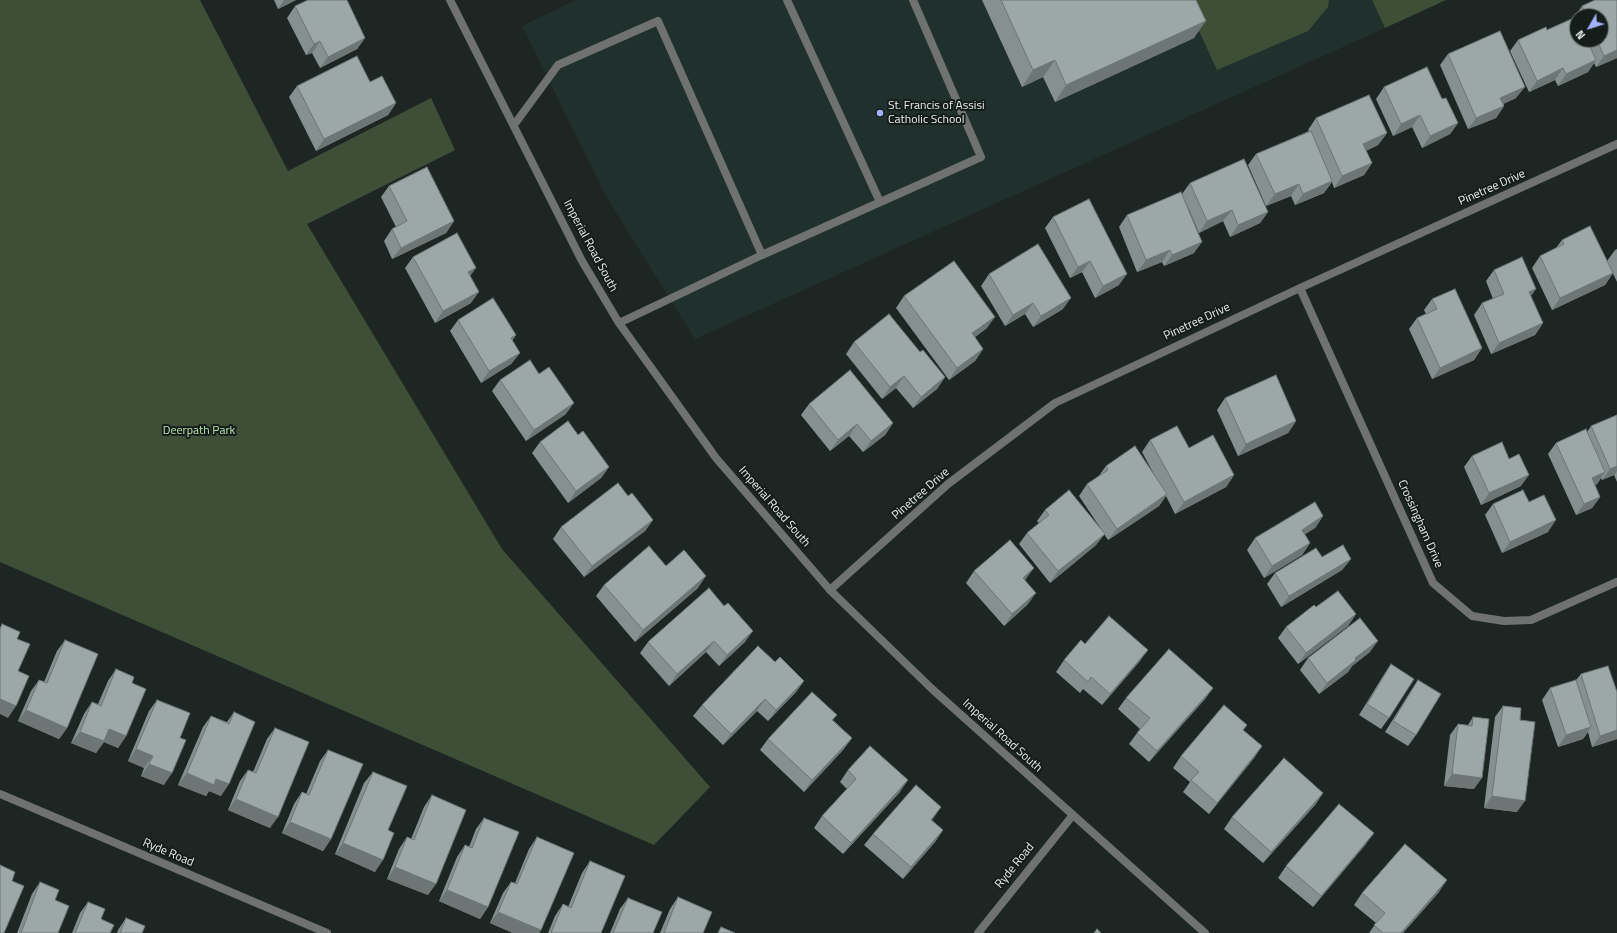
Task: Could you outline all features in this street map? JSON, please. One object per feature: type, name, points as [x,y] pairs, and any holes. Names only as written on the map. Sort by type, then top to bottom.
[{"type":"street","name":"Imperial Road South","points":[[450,0],[582,261],[619,322],[716,458],[830,590],[930,688],[1205,933]]},
{"type":"street","points":[[787,0],[880,202]]},
{"type":"street","points":[[619,322],[762,255],[981,158],[913,0]]},
{"type":"street","points":[[514,124],[558,65],[658,21],[762,255]]},
{"type":"street","name":"Pinetree Drive","points":[[830,590],[948,484],[1055,403],[1300,288],[1617,144]]},
{"type":"street","name":"Crossingham Drive","points":[[1300,288],[1433,583],[1472,616],[1504,621],[1531,620],[1617,582]]},
{"type":"street","name":"Ryde Road","points":[[0,794],[327,933]]},
{"type":"street","name":"Ryde Road","points":[[978,933],[1073,815]]},
{"type":"shaded area","name":"St. Francis of Assisi Catholic School","points":[[575,0],[1372,0],[1385,28],[695,339],[607,198],[522,26]]},
{"type":"green space","name":"Deerpath Park","points":[[0,0],[200,0],[288,171],[431,98],[455,150],[307,224],[502,549],[710,787],[654,845],[0,562]]},
{"type":"green space","points":[[1185,0],[1329,0],[1328,7],[1308,31],[1217,70]]},
{"type":"green space","points":[[1372,0],[1446,0],[1385,28]]},
{"type":"building","points":[[308,0],[347,0],[365,38],[328,57],[320,41],[314,44],[295,6]]},
{"type":"building","points":[[1001,0],[1196,0],[1206,21],[1066,85],[1055,60],[1033,70]]},
{"type":"building","points":[[1595,0],[1617,0],[1617,50],[1604,56],[1600,48],[1609,48],[1609,8],[1583,8],[1582,6]]},
{"type":"building","points":[[1569,20],[1569,48],[1591,48],[1596,60],[1566,74],[1563,68],[1537,81],[1518,40],[1546,27],[1547,30]]},
{"type":"building","points":[[1500,31],[1525,87],[1500,98],[1504,106],[1476,118],[1448,54]]},
{"type":"building","points":[[357,56],[370,82],[382,76],[396,103],[324,139],[297,86]]},
{"type":"building","points":[[1427,67],[1442,99],[1446,98],[1458,123],[1430,136],[1420,115],[1401,124],[1384,87]]},
{"type":"building","points":[[1369,95],[1387,133],[1363,144],[1372,163],[1342,176],[1316,118]]},
{"type":"building","points":[[1311,131],[1332,181],[1303,194],[1299,184],[1275,194],[1256,154]]},
{"type":"building","points":[[1244,159],[1268,212],[1238,225],[1232,210],[1207,221],[1190,183]]},
{"type":"building","points":[[427,167],[454,221],[401,248],[392,229],[407,221],[389,186]]},
{"type":"building","points":[[1181,192],[1202,242],[1172,255],[1170,250],[1146,260],[1127,215]]},
{"type":"building","points":[[1089,199],[1127,274],[1103,286],[1090,261],[1078,267],[1053,217]]},
{"type":"building","points":[[1590,226],[1613,273],[1560,298],[1540,256],[1564,244],[1562,240]]},
{"type":"building","points":[[457,233],[476,268],[468,272],[479,292],[443,311],[413,257]]},
{"type":"building","points":[[1038,244],[1071,298],[1041,316],[1033,303],[1013,315],[989,274]]},
{"type":"building","points":[[1522,257],[1536,289],[1529,292],[1543,323],[1499,343],[1482,303],[1504,294],[1494,270]]},
{"type":"building","points":[[954,261],[995,317],[972,333],[983,349],[957,368],[904,296]]},
{"type":"building","points":[[1455,289],[1482,348],[1440,368],[1417,318],[1437,309],[1432,299]]},
{"type":"building","points":[[493,298],[516,335],[511,338],[520,353],[489,371],[458,320]]},
{"type":"building","points":[[889,314],[920,352],[923,350],[945,377],[921,397],[904,376],[890,387],[854,342]]},
{"type":"building","points":[[530,360],[539,374],[549,367],[574,403],[534,430],[500,380]]},
{"type":"building","points":[[850,370],[893,423],[871,441],[857,424],[838,440],[809,404]]},
{"type":"building","points":[[1276,375],[1296,421],[1246,444],[1225,398]]},
{"type":"building","points":[[1617,415],[1617,466],[1610,469],[1591,426]]},
{"type":"building","points":[[568,421],[578,435],[583,431],[609,467],[576,491],[540,442]]},
{"type":"building","points":[[1177,426],[1189,448],[1213,435],[1234,475],[1184,502],[1150,440]]},
{"type":"building","points":[[1586,429],[1605,472],[1592,478],[1600,497],[1584,504],[1556,443]]},
{"type":"building","points":[[1502,442],[1509,459],[1519,454],[1529,475],[1489,493],[1472,456]]},
{"type":"building","points":[[1135,446],[1167,494],[1117,529],[1087,484],[1108,470],[1106,466]]},
{"type":"building","points":[[618,483],[628,496],[632,493],[653,520],[592,566],[561,527]]},
{"type":"building","points":[[1069,490],[1105,534],[1058,571],[1027,533],[1049,515],[1045,510]]},
{"type":"building","points":[[1523,490],[1529,502],[1544,495],[1556,520],[1510,542],[1493,504]]},
{"type":"building","points":[[1315,502],[1323,516],[1302,530],[1310,543],[1272,566],[1255,538]]},
{"type":"building","points":[[1010,540],[1034,568],[1023,578],[1036,593],[1012,614],[974,571]]},
{"type":"building","points":[[1343,545],[1351,559],[1289,596],[1275,573],[1316,548],[1322,557]]},
{"type":"building","points":[[649,546],[666,566],[684,550],[706,576],[643,630],[604,585]]},
{"type":"building","points":[[709,588],[724,606],[728,603],[753,631],[727,655],[714,641],[677,674],[648,642]]},
{"type":"building","points":[[1338,591],[1356,614],[1306,653],[1286,627],[1314,605],[1316,607]]},
{"type":"building","points":[[1109,616],[1148,650],[1110,694],[1091,677],[1088,682],[1064,660],[1081,640],[1085,644]]},
{"type":"building","points":[[1360,618],[1378,641],[1355,658],[1356,660],[1327,683],[1308,658]]},
{"type":"building","points":[[2,624],[20,632],[17,639],[30,644],[18,671],[29,676],[16,706],[0,699],[0,629]]},
{"type":"building","points":[[65,640],[98,654],[67,728],[26,710],[39,680],[47,683]]},
{"type":"building","points":[[758,646],[775,662],[780,657],[804,681],[776,710],[765,699],[731,734],[702,705]]},
{"type":"building","points":[[1169,649],[1213,688],[1157,751],[1137,733],[1150,718],[1126,698]]},
{"type":"building","points":[[1391,664],[1414,679],[1389,718],[1367,704]]},
{"type":"building","points":[[1608,666],[1617,692],[1617,730],[1600,736],[1581,674]]},
{"type":"building","points":[[116,669],[134,677],[132,683],[146,689],[126,736],[109,729],[104,741],[80,732],[92,702],[101,706]]},
{"type":"building","points":[[1418,680],[1441,694],[1416,735],[1393,721]]},
{"type":"building","points":[[1576,680],[1591,727],[1566,735],[1550,688]]},
{"type":"building","points":[[812,692],[837,715],[832,720],[852,738],[812,780],[768,739]]},
{"type":"building","points":[[157,700],[190,713],[180,738],[186,740],[172,773],[149,764],[153,756],[136,749]]},
{"type":"building","points":[[1224,705],[1247,725],[1243,730],[1262,746],[1217,803],[1191,780],[1199,772],[1181,756]]},
{"type":"building","points":[[1503,706],[1521,708],[1520,720],[1535,722],[1525,801],[1492,796]]},
{"type":"building","points":[[234,712],[255,722],[229,784],[216,779],[214,785],[187,773],[211,716],[229,724]]},
{"type":"building","points":[[1473,717],[1489,719],[1482,778],[1452,774],[1458,724],[1472,726]]},
{"type":"building","points":[[275,728],[309,742],[278,817],[236,799],[248,770],[256,773]]},
{"type":"building","points":[[870,746],[908,780],[851,843],[822,816],[856,779],[848,770]]},
{"type":"building","points":[[328,750],[363,764],[331,839],[290,822],[302,792],[309,795]]},
{"type":"building","points":[[1284,758],[1323,793],[1271,852],[1232,817]]},
{"type":"building","points":[[373,772],[407,786],[388,830],[394,833],[383,860],[343,843]]},
{"type":"building","points":[[916,785],[941,807],[931,820],[943,830],[911,867],[873,834]]},
{"type":"building","points":[[432,795],[466,810],[436,884],[395,867],[407,837],[414,840]]},
{"type":"building","points":[[1339,804],[1374,833],[1321,896],[1286,866]]},
{"type":"building","points":[[484,818],[519,832],[488,907],[447,890],[465,845],[472,848]]},
{"type":"building","points":[[537,837],[574,853],[541,930],[498,912],[511,882],[517,884]]},
{"type":"building","points":[[1405,844],[1447,880],[1401,933],[1383,933],[1374,925],[1385,913],[1362,893]]},
{"type":"building","points":[[590,861],[625,876],[601,933],[551,933],[563,904],[571,908]]},
{"type":"building","points":[[0,865],[15,872],[12,881],[24,886],[4,933],[0,933]]},
{"type":"building","points":[[40,882],[59,890],[55,900],[69,906],[58,933],[21,933]]},
{"type":"building","points":[[678,897],[712,912],[703,933],[664,933]]},
{"type":"building","points":[[628,898],[662,912],[653,933],[613,933]]},
{"type":"building","points":[[88,902],[105,909],[101,919],[114,925],[110,933],[75,933]]},
{"type":"building","points":[[126,918],[145,926],[142,933],[120,933]]},
{"type":"building","points":[[721,927],[735,933],[718,933]]},
{"type":"building","points":[[1097,929],[1101,933],[1094,933]]},
{"type":"place","name":"St. Francis of Assisi Catholic School","points":[[880,113]]}]
